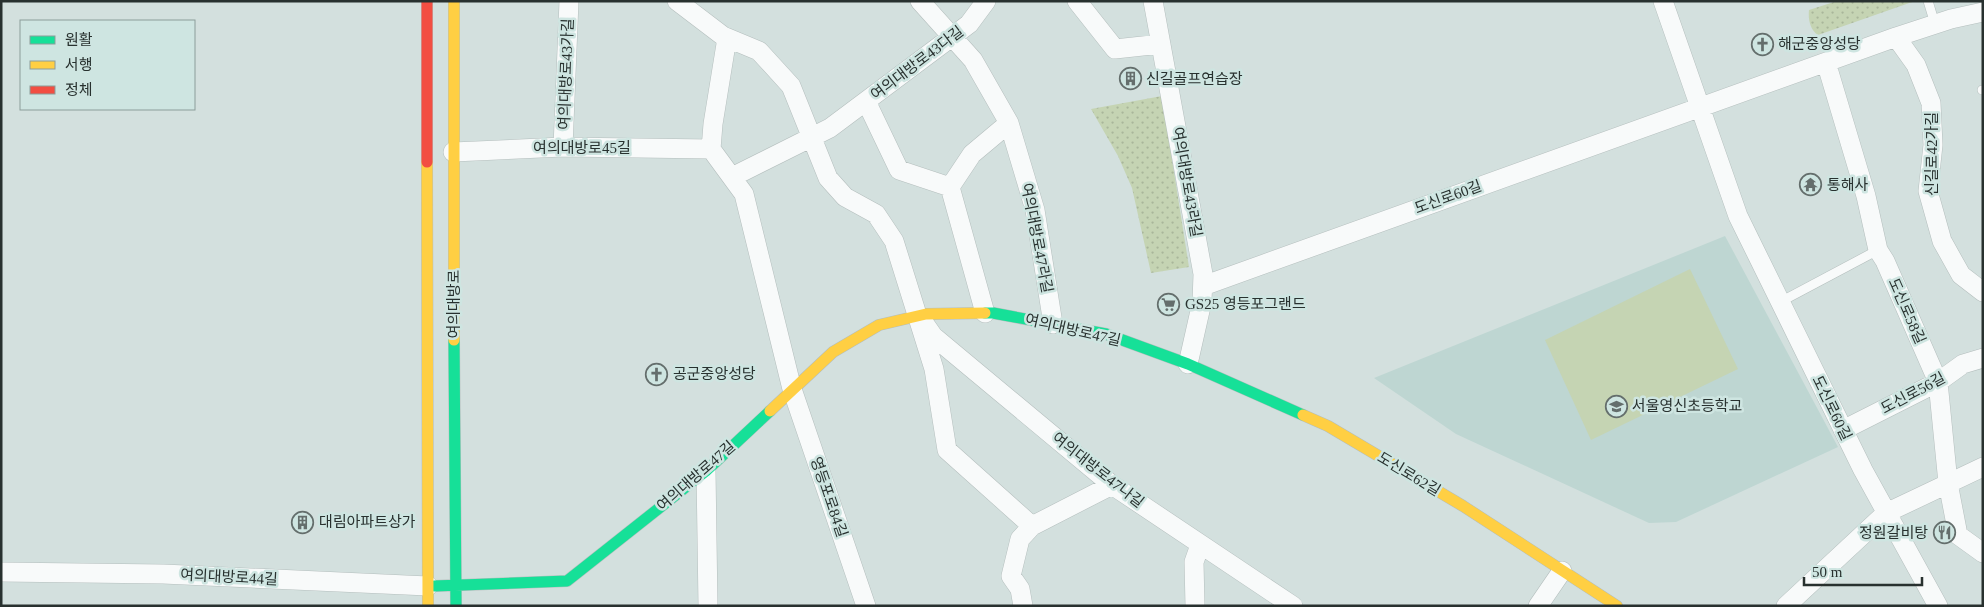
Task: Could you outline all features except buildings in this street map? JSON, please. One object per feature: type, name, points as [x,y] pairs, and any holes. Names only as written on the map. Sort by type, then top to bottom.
[{"type":"street","name":"여의대방로","points":[[428,1],[428,606]]},
{"type":"street","name":"여의대방로","points":[[454,1],[456,606]]},
{"type":"street","name":"여의대방로43가길","points":[[563,147],[569,1]]},
{"type":"street","points":[[677,1],[727,38],[759,51],[791,86],[828,178],[845,197],[876,214],[894,241],[934,369],[947,450],[1032,526]]},
{"type":"street","name":"여의대방로47라길","points":[[920,1],[973,60],[1010,124],[1035,210],[1053,324]]},
{"type":"street","name":"여의대방로43다길","points":[[732,177],[830,128],[969,24],[986,1]]},
{"type":"street","points":[[1077,1],[1115,49],[1161,44]]},
{"type":"street","name":"여의대방로43라길","points":[[1153,1],[1203,274],[1202,302],[1188,364]]},
{"type":"street","points":[[1664,1],[1697,108],[1935,24],[1983,12]]},
{"type":"street","points":[[727,38],[713,124],[711,149],[744,194],[792,389]]},
{"type":"street","name":"신길로42가길","points":[[1896,38],[1916,65],[1932,103],[1933,145],[1928,191],[1942,241],[1961,275],[1983,292]]},
{"type":"street","name":"도신로58길","points":[[1826,62],[1866,196],[1878,250],[1938,382],[1948,483],[1958,535],[1983,553]]},
{"type":"street","name":"여의대방로43다길","points":[[866,101],[899,170],[950,187]]},
{"type":"street","name":"도신로60길","points":[[1203,286],[1697,108],[1738,216],[1843,430],[1886,513],[1938,606]]},
{"type":"street","points":[[985,313],[950,187],[972,154],[1010,124]]},
{"type":"street","name":"여의대방로45길","points":[[453,152],[563,147],[711,149]]},
{"type":"street","name":"여의대방로47길","points":[[456,585],[567,582],[706,471],[833,352],[879,325],[926,314],[993,312],[1106,334],[1188,364]]},
{"type":"street","name":"여의대방로47나길","points":[[918,316],[933,336],[1112,485],[1293,606]]},
{"type":"street","name":"도신로56길","points":[[1843,430],[1938,382],[1963,364],[1983,358]]},
{"type":"street","name":"도신로62길","points":[[1188,364],[1328,426],[1463,506],[1617,606]]},
{"type":"street","name":"영등포로84길","points":[[792,389],[866,606]]},
{"type":"street","points":[[1786,606],[1886,513],[1983,467]]},
{"type":"street","points":[[706,471],[708,606]]},
{"type":"street","points":[[1022,606],[1020,589],[1011,576],[1020,539],[1032,526],[1112,485]]},
{"type":"street","points":[[1195,606],[1194,562],[1200,545]]},
{"type":"street","points":[[1538,606],[1562,571]]},
{"type":"street","name":"여의대방로44길","points":[[1,572],[163,574],[428,586],[456,585]]},
{"type":"lane","points":[[1928,1],[1935,24]]},
{"type":"lane","points":[[1780,302],[1878,250]]},
{"type":"shaded area","name":"서울영신초등학교","points":[[1725,236],[1838,447],[1676,522],[1649,523],[1456,434],[1374,378]]},
{"type":"green space","points":[[1837,1],[1915,1],[1818,35],[1810,24],[1809,10]]},
{"type":"green space","points":[[1162,96],[1189,267],[1151,273],[1132,188],[1118,156],[1091,109]]},
{"type":"green space","points":[[1690,269],[1738,369],[1591,440],[1545,340]]},
{"type":"traffic: fast","points":[[985,313],[1106,334],[1188,364],[1303,415]]},
{"type":"traffic: fast","points":[[454,340],[456,606]]},
{"type":"traffic: fast","points":[[434,586],[567,581],[706,471],[770,411]]},
{"type":"traffic: slow","points":[[454,1],[454,340]]},
{"type":"traffic: slow","points":[[427,162],[428,606]]},
{"type":"traffic: slow","points":[[770,411],[833,352],[879,325],[926,314],[985,313]]},
{"type":"traffic: slow","points":[[1303,415],[1328,426],[1463,506],[1617,606]]},
{"type":"traffic: jam","points":[[427,1],[427,162]]},
{"type":"place","name":"해군중앙성당","points":[[1762,44]]},
{"type":"place","name":"신길골프연습장","points":[[1130,79]]},
{"type":"place","name":"통해사","points":[[1811,185]]},
{"type":"place","name":"GS25 영등포그랜드","points":[[1169,304]]},
{"type":"place","name":"공군중앙성당","points":[[657,374]]},
{"type":"place","name":"서울영신초등학교","points":[[1616,406]]},
{"type":"place","name":"대림아파트상가","points":[[303,522]]},
{"type":"place","name":"정원갈비탕","points":[[1944,533]]}]
